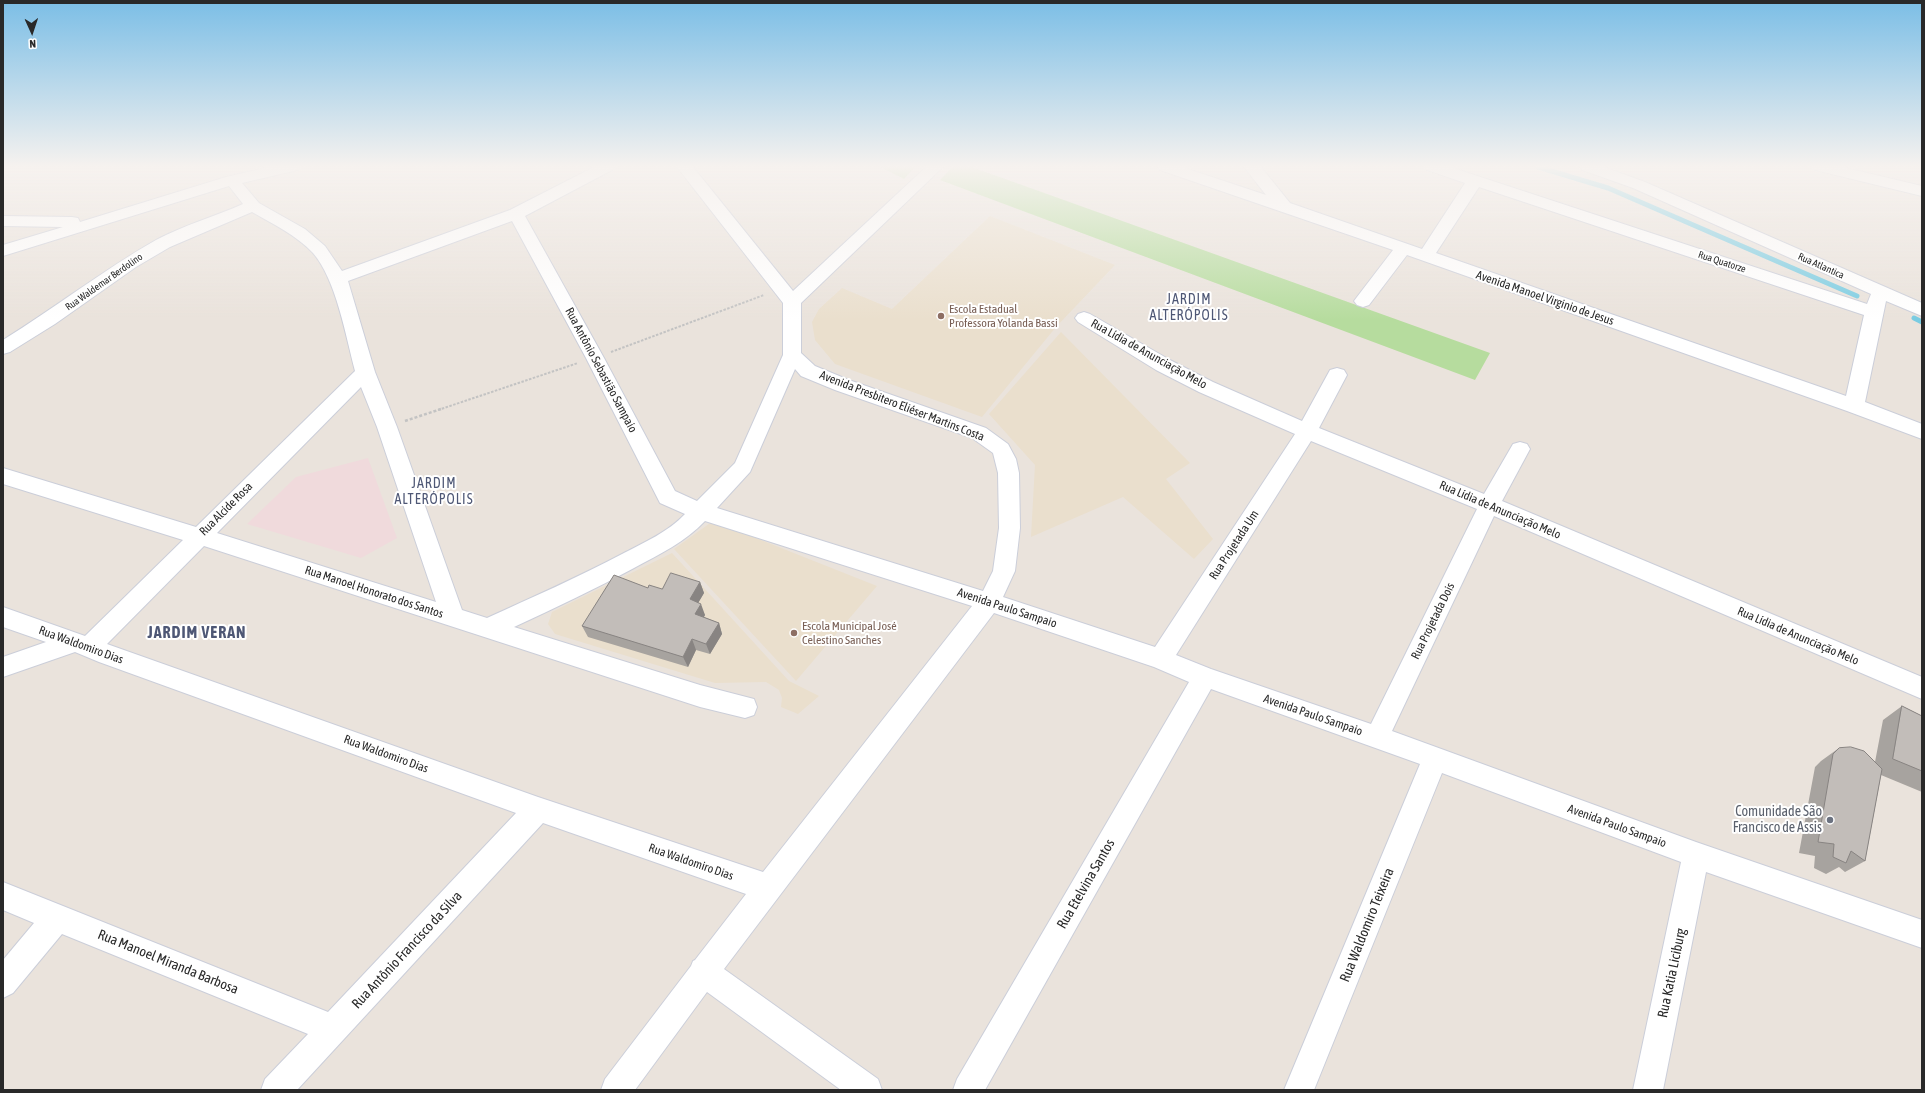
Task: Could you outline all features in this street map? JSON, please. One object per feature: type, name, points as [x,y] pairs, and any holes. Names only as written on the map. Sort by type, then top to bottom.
[{"type":"street","points":[[3,251],[106,218]]},
{"type":"street","name":"Rua Waldemar Berdolino","points":[[3,348],[49,320],[130,263],[164,243],[224,218]]},
{"type":"street","points":[[273,218],[299,233],[318,250],[338,278],[365,372],[387,427],[453,617]]},
{"type":"street","points":[[338,278],[505,218]]},
{"type":"street","name":"Rua Antônio Sebastião Sampaio","points":[[518,218],[595,358],[667,497],[699,511]]},
{"type":"street","points":[[488,628],[585,584],[646,553],[685,528],[699,511],[743,467],[792,355],[792,302],[725,218]]},
{"type":"street","points":[[792,302],[881,218]]},
{"type":"street","name":"Avenida Manoel Virginio de Jesus","points":[[1318,218],[1854,406],[1922,432]]},
{"type":"street","points":[[1426,256],[1451,218]]},
{"type":"street","name":"Rua Quatorze","points":[[1585,218],[1874,312]]},
{"type":"street","name":"Rua Atlantica","points":[[1713,218],[1880,293],[1922,310]]},
{"type":"street","points":[[3,221],[90,223]]},
{"type":"street","points":[[1363,301],[1403,248]]},
{"type":"street","points":[[1854,406],[1874,312],[1880,293]]},
{"type":"street","name":"Rua Lídia de Anunciação Melo","points":[[1084,318],[1169,368],[1206,387],[1307,431],[1488,505],[1922,688]]},
{"type":"street","name":"Avenida Presbitero Eliéser Martins Costa","points":[[616,1090],[703,971],[770,888],[989,602],[1004,571],[1009,541],[1010,510],[1008,465],[1002,450],[993,442],[979,434],[842,385],[808,371],[792,355]]},
{"type":"street","name":"Rua Alcide Rosa","points":[[82,644],[199,536],[365,372]]},
{"type":"street","name":"Rua Projetada Um","points":[[1160,659],[1307,431],[1337,375]]},
{"type":"street","name":"Rua Projetada Dois","points":[[1377,737],[1488,505],[1520,449]]},
{"type":"street","name":"Rua Manoel Honorato dos Santos","points":[[3,476],[199,536],[700,696],[745,707]]},
{"type":"street","name":"Avenida Paulo Sampaio","points":[[699,511],[989,602],[1160,659],[1205,677],[1377,737],[1696,855],[1922,934]]},
{"type":"street","name":"Rua Waldomiro Dias","points":[[3,617],[82,644],[107,655],[538,809],[770,888]]},
{"type":"street","points":[[3,667],[82,644]]},
{"type":"street","name":"Rua Etelvina Santos","points":[[968,1090],[1205,677]]},
{"type":"street","name":"Rua Waldomiro Teixeira","points":[[1299,1090],[1435,759]]},
{"type":"street","name":"Rua Antônio Francisco da Silva","points":[[276,1090],[538,809]]},
{"type":"street","name":"Rua Katia Liciburg","points":[[1648,1090],[1696,855]]},
{"type":"street","name":"Rua Manoel Miranda Barbosa","points":[[3,896],[333,1029]]},
{"type":"street","points":[[3,983],[57,918]]},
{"type":"street","points":[[703,971],[867,1090]]},
{"type":"shaded area","name":"Escola Estadual Professora Yolanda Bassi","points":[[988,218],[995,218],[1115,265],[1056,327],[982,417],[835,364],[815,340],[812,322],[819,309],[842,288],[892,309]]},
{"type":"shaded area","points":[[1061,332],[1190,463],[1166,479],[1213,539],[1194,559],[1123,497],[1031,537],[1035,465],[989,414]]},
{"type":"shaded area","points":[[368,458],[397,538],[361,558],[247,524],[296,477]]},
{"type":"shaded area","name":"Escola Municipal José Celestino Sanches","points":[[713,521],[877,586],[796,681],[674,549]]},
{"type":"shaded area","points":[[672,553],[789,681],[819,696],[798,714],[781,707],[782,698],[779,690],[766,682],[715,683],[555,634],[548,624],[552,612]]},
{"type":"green space","points":[[1042,218],[1114,218],[1490,353],[1475,380]]},
{"type":"building","points":[[671,573],[700,582],[690,599],[701,604],[695,614],[719,623],[706,644],[692,639],[683,657],[582,626],[614,575],[648,588],[649,585],[662,589]]},
{"type":"building","points":[[1902,706],[1922,716],[1922,771],[1893,759]]},
{"type":"building","points":[[1851,747],[1864,751],[1882,769],[1865,861],[1851,851],[1846,863],[1833,857],[1834,844],[1818,842],[1833,754],[1839,748]]},
{"type":"waterway","points":[[1677,218],[1857,296]]},
{"type":"waterway","points":[[1914,318],[1922,322]]},
{"type":"place","name":"Escola Estadual Professora Yolanda Bassi","points":[[941,316]]},
{"type":"place","name":"Escola Municipal José Celestino Sanches","points":[[794,633]]},
{"type":"place","name":"Comunidade São Francisco de Assis","points":[[1830,820]]},
{"type":"district","name":"JARDIM ALTERÓPOLIS","points":[[1189,308]]},
{"type":"district","name":"JARDIM ALTERÓPOLIS","points":[[434,492]]},
{"type":"district","name":"JARDIM VERAN","points":[[197,633]]}]
